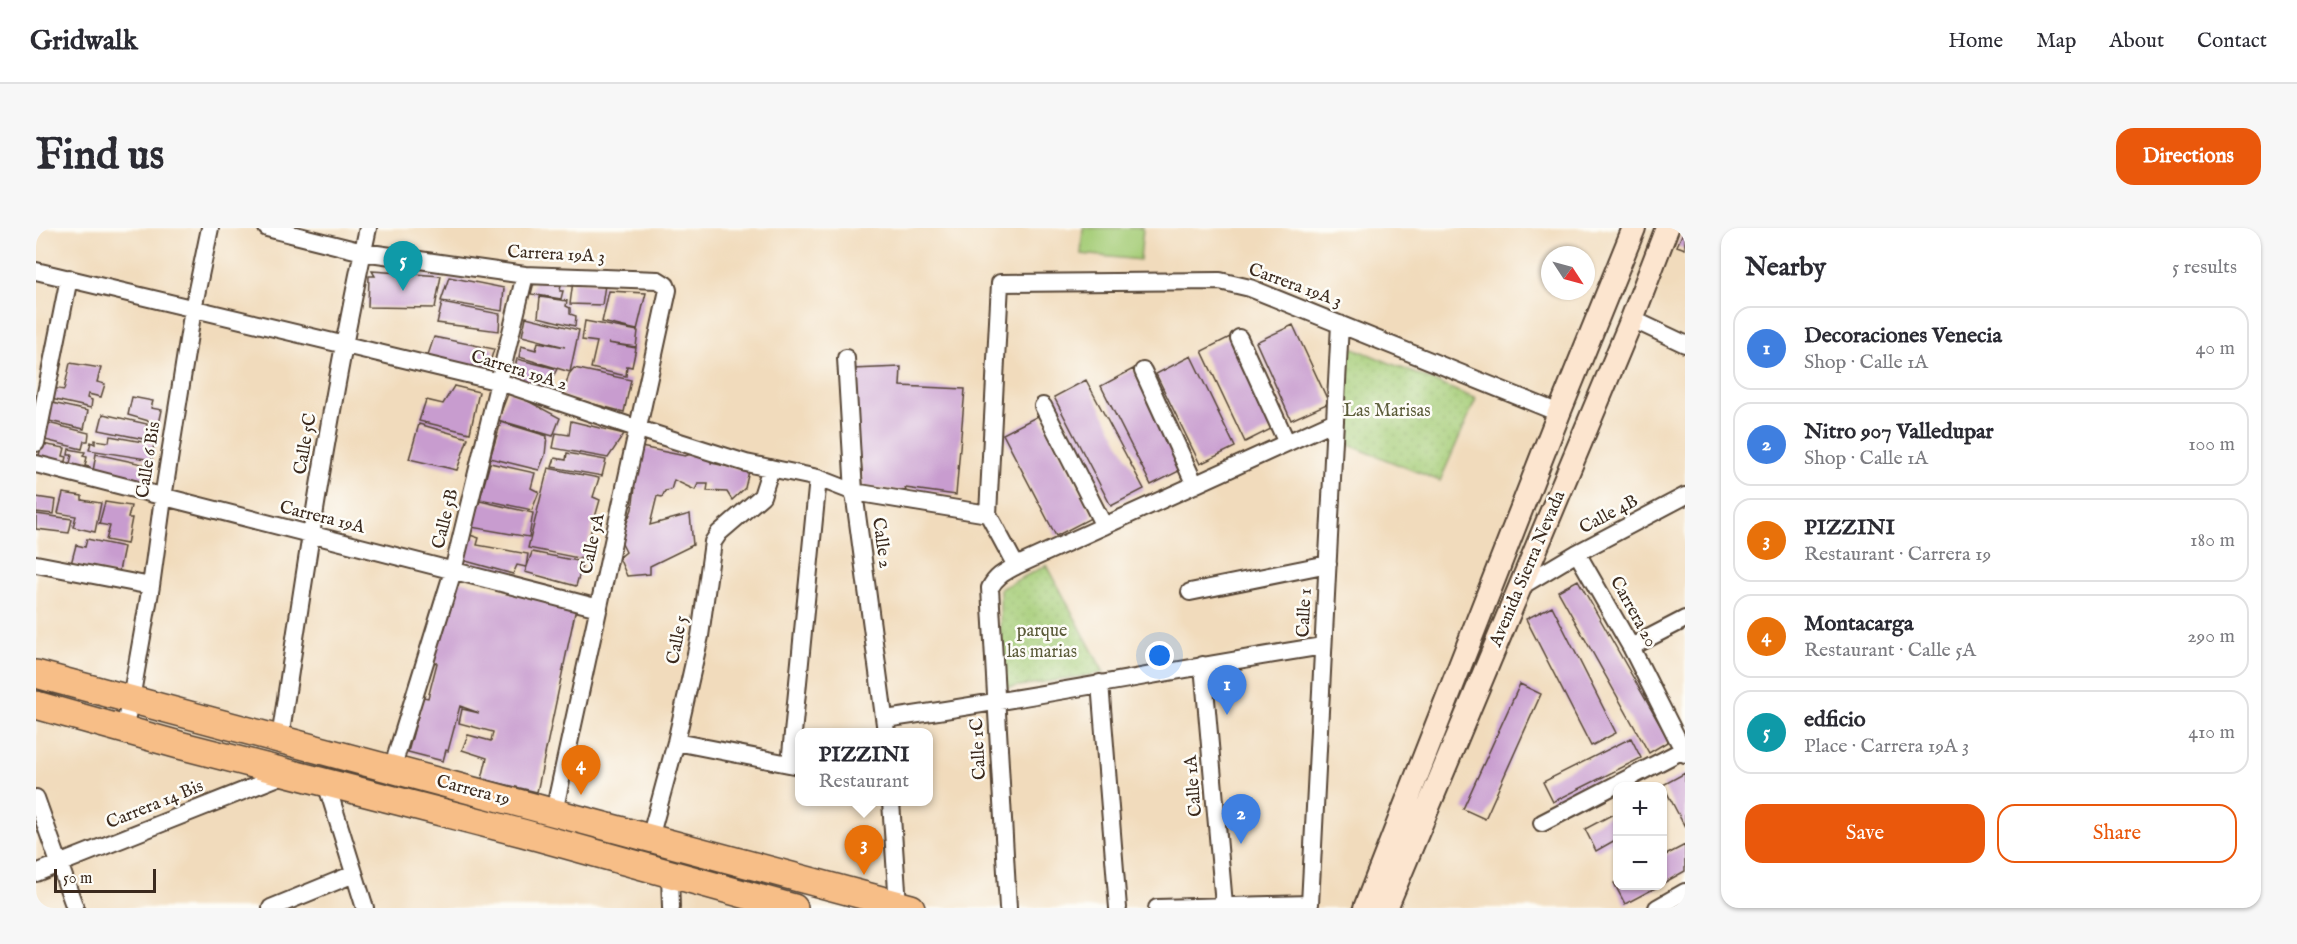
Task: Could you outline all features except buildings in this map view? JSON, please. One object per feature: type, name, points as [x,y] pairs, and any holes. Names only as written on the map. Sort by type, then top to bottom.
[{"type":"highway","name":"Carrera 19","points":[[36,674],[904,906]]},
{"type":"highway","name":"Carrera 19","points":[[36,705],[179,745],[523,833],[794,908]]},
{"type":"main road","name":"Avenida Sierra Nevada","points":[[1365,908],[1559,412],[1634,228]]},
{"type":"main road","name":"Avenida Sierra Nevada","points":[[1386,908],[1632,319],[1667,228]]},
{"type":"street","name":"Calle 6 Bis","points":[[108,724],[126,720],[131,699],[152,586],[163,498],[193,309],[210,228]]},
{"type":"street","name":"Carrera 19A 3","points":[[267,228],[363,252],[525,275],[658,280],[666,285]]},
{"type":"street","name":"Calle 5C","points":[[280,739],[310,534],[368,228]]},
{"type":"street","name":"Carrera 19A 2","points":[[36,271],[500,382],[746,463],[818,478],[854,492],[988,514]]},
{"type":"street","name":"Calle 5B","points":[[392,769],[453,571],[525,275]]},
{"type":"street","points":[[36,443],[69,278]]},
{"type":"street","name":"Carrera 19A 3","points":[[988,514],[1000,283],[1220,281],[1250,288],[1559,412]]},
{"type":"street","name":"Calle 5A","points":[[554,812],[639,429],[668,290],[666,285]]},
{"type":"street","points":[[1632,319],[1685,344]]},
{"type":"street","name":"Calle 1","points":[[1224,905],[1310,904],[1341,324]]},
{"type":"street","points":[[1239,338],[1287,443]]},
{"type":"street","name":"Calle 2","points":[[846,358],[854,492],[885,725]]},
{"type":"street","points":[[1143,371],[1195,485]]},
{"type":"street","points":[[1043,405],[1104,526]]},
{"type":"street","points":[[988,514],[1016,566],[1335,421]]},
{"type":"street","name":"Carrera 19A","points":[[36,464],[599,608]]},
{"type":"street","name":"Calle 5","points":[[650,838],[676,742],[700,636],[713,542],[719,533],[762,496],[771,468]]},
{"type":"street","points":[[798,728],[818,478]]},
{"type":"street","name":"Calle 4B","points":[[1520,587],[1577,553],[1685,496]]},
{"type":"street","name":"Carrera 20","points":[[1577,553],[1631,647],[1684,751]]},
{"type":"street","points":[[36,564],[152,586]]},
{"type":"street","points":[[1190,592],[1328,564]]},
{"type":"street","name":"Calle 1C","points":[[1008,908],[990,588],[999,575],[1016,566]]},
{"type":"street","points":[[1631,647],[1685,619]]},
{"type":"street","points":[[885,725],[1100,683],[1323,646]]},
{"type":"street","name":"Calle 1A","points":[[1203,665],[1224,905]]},
{"type":"street","points":[[1100,683],[1118,908]]},
{"type":"street","points":[[179,745],[168,738],[165,732],[166,727],[174,719],[185,713]]},
{"type":"street","points":[[676,742],[795,766]]},
{"type":"street","points":[[1542,824],[1684,751]]},
{"type":"street","name":"Carrera 14 Bis","points":[[36,873],[289,772]]},
{"type":"street","points":[[326,783],[365,908]]},
{"type":"street","points":[[36,798],[75,908]]},
{"type":"street","points":[[892,806],[904,906]]},
{"type":"street","points":[[271,908],[354,874]]},
{"type":"street","points":[[670,874],[671,908]]},
{"type":"street","points":[[1657,908],[1685,892]]},
{"type":"street","points":[[1157,908],[1224,905]]},
{"type":"green space","points":[[1083,228],[1143,228],[1140,260],[1081,254]]},
{"type":"green space","name":"Las Marisas","points":[[1344,344],[1476,399],[1440,481],[1339,441]]},
{"type":"green space","name":"parque las marias","points":[[1047,565],[1104,673],[1001,689],[1000,589]]},
{"type":"place","name":"edficio","points":[[403,291]]},
{"type":"place","name":"Decoraciones Venecia","points":[[1227,715]]},
{"type":"place","name":"Montacarga","points":[[581,795]]},
{"type":"place","name":"Nitro 907 Valledupar","points":[[1241,844]]},
{"type":"place","name":"PIZZINI","points":[[864,875]]}]
